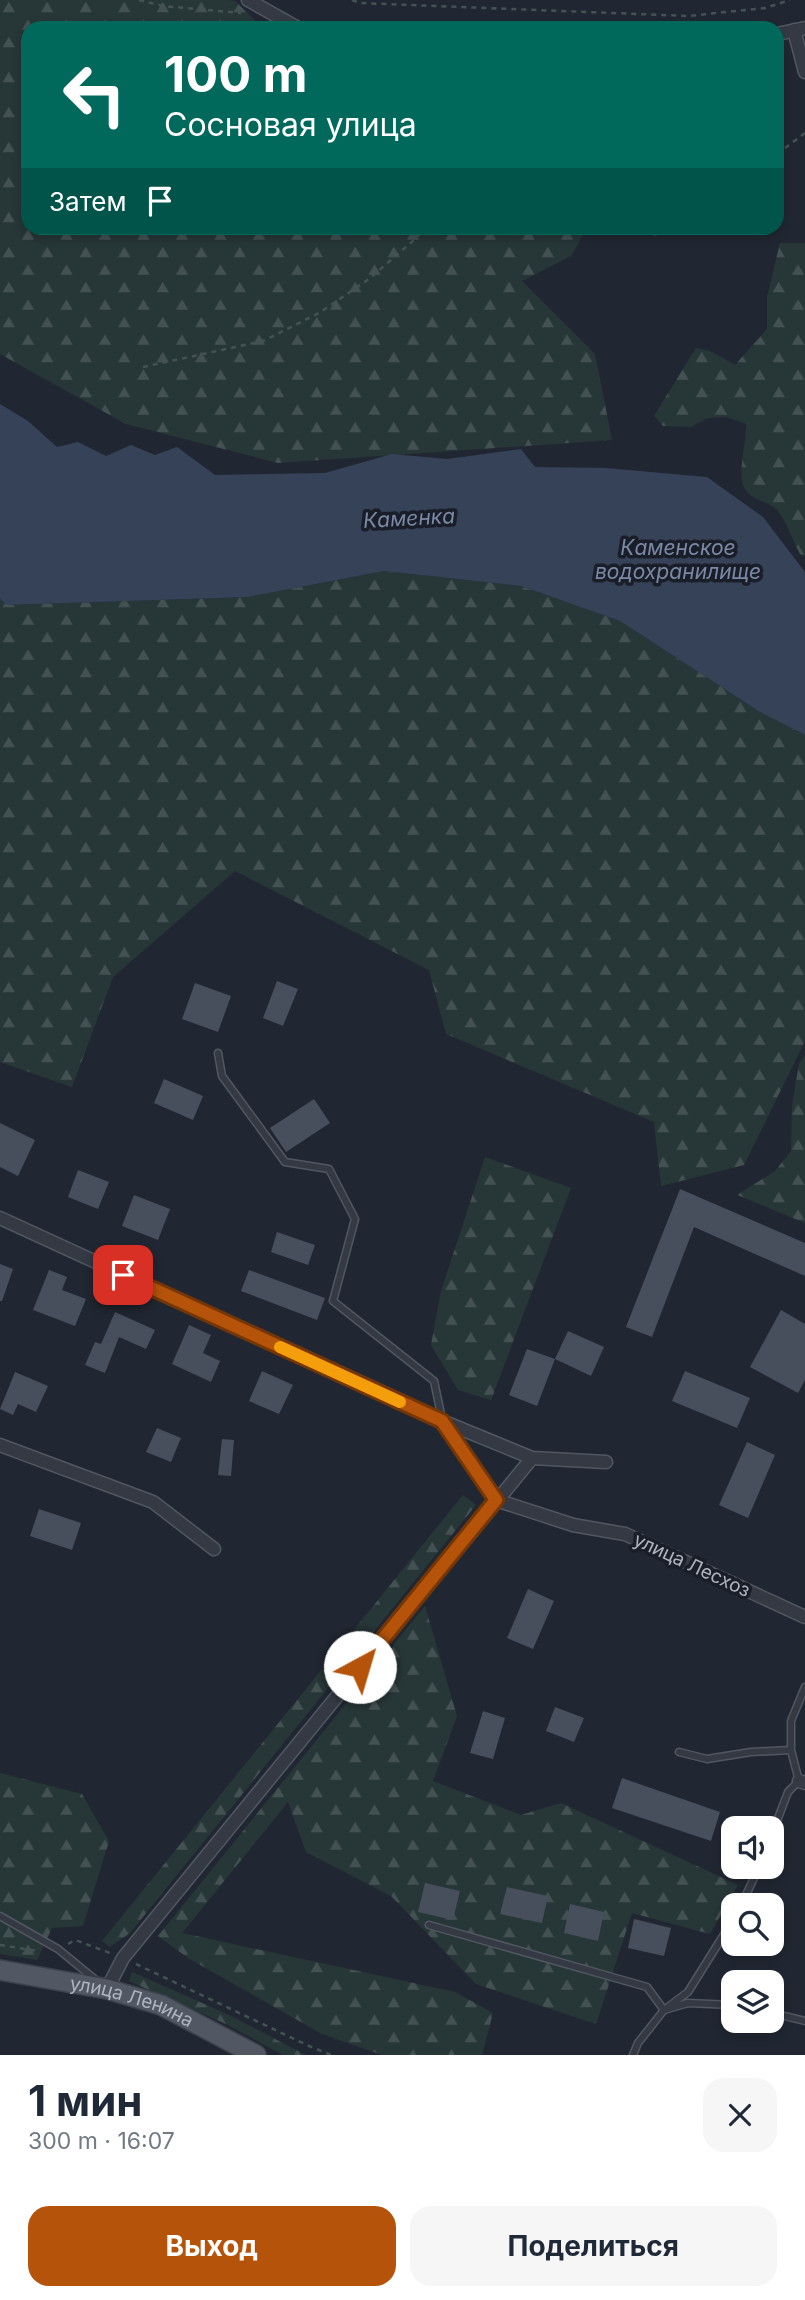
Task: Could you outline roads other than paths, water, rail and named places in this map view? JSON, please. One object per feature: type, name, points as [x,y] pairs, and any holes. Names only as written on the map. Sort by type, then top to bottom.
[{"type":"main road","name":"улица Ленина","points":[[0,1970],[107,1989],[161,2006],[256,2055]]},
{"type":"street","points":[[248,0],[284,21]]},
{"type":"street","points":[[799,29],[805,72]]},
{"type":"street","points":[[0,1218],[442,1421],[531,1458],[606,1462]]},
{"type":"street","points":[[442,1421],[496,1500]]},
{"type":"street","points":[[0,1445],[153,1502],[214,1549]]},
{"type":"street","points":[[107,1989],[123,1958],[531,1458]]},
{"type":"street","name":"улица Лесхоз","points":[[496,1500],[573,1525],[625,1534],[805,1617]]},
{"type":"lane","points":[[218,1053],[222,1076],[285,1162],[329,1169],[355,1219],[333,1301],[434,1381],[442,1421]]},
{"type":"lane","points":[[779,1816],[788,1792],[802,1782],[791,1750],[791,1721],[805,1687]]},
{"type":"lane","points":[[679,1752],[707,1759],[751,1752],[791,1750]]},
{"type":"lane","points":[[0,1916],[58,1949],[107,1989]]},
{"type":"lane","points":[[429,1925],[647,1987],[664,2010]]},
{"type":"lane","points":[[633,2055],[638,2043],[664,2010],[688,1992],[721,1939]]},
{"type":"lane","points":[[664,2010],[688,2003],[721,2004]]},
{"type":"lane","points":[[784,2016],[805,2021]]},
{"type":"water","name":"Каменское водохранилище","points":[[0,404],[28,421],[57,447],[78,442],[106,456],[131,445],[155,455],[177,447],[215,475],[325,473],[392,454],[447,459],[521,449],[535,467],[606,468],[707,477],[763,517],[805,572],[805,735],[760,712],[620,621],[521,586],[384,571],[248,597],[7,605],[0,599]]},
{"type":"water label","name":"Каменка","points":[[409,518]]}]
